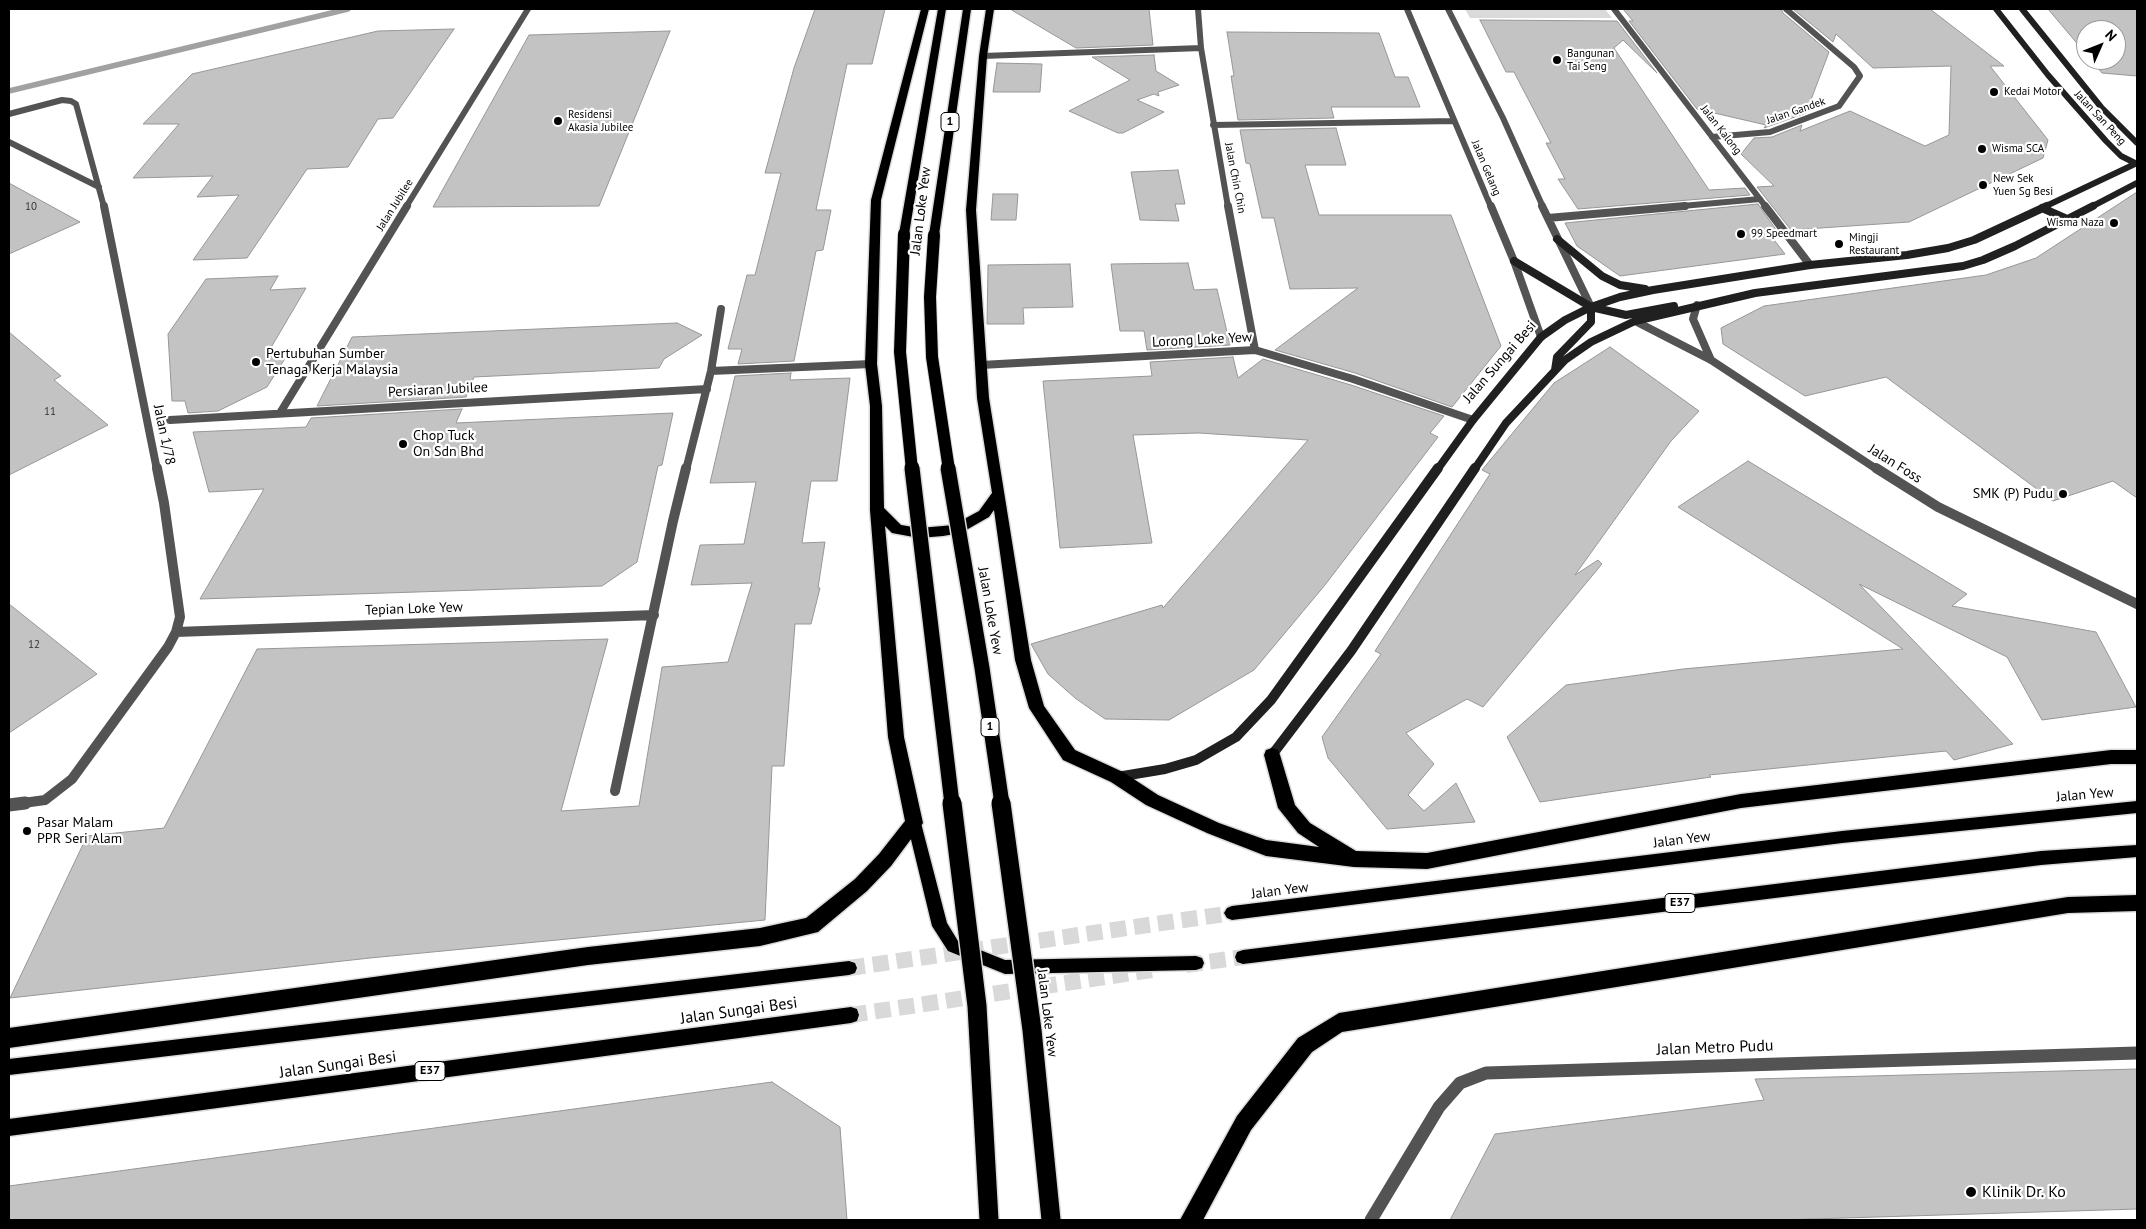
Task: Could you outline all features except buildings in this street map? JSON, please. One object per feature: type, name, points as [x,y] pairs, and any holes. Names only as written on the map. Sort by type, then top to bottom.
[{"type":"highway","points":[[9,1038],[588,956],[760,938],[811,926],[861,886],[885,860],[914,823],[896,737],[877,510],[876,406],[871,364],[876,200],[925,9]]},
{"type":"highway","name":"Jalan Loke Yew","points":[[942,9],[904,234],[900,352],[925,581],[977,1006],[989,1220]]},
{"type":"highway","name":"Jalan Loke Yew","points":[[967,9],[934,235],[930,297],[932,357],[951,486],[982,668],[1005,832],[1032,1030],[1052,1220]]},
{"type":"highway","points":[[989,9],[983,56],[971,210],[983,398],[1023,660],[1037,708],[1069,755],[1117,778],[1152,800],[1213,828],[1266,848],[1354,859],[1427,861],[1741,801],[2111,757],[2137,757]]},
{"type":"highway","points":[[877,510],[897,529],[920,533],[943,531],[956,529],[984,514],[999,494]]},
{"type":"highway","points":[[1272,755],[1287,808],[1304,828],[1354,859]]},
{"type":"highway","points":[[1191,1220],[1244,1123],[1305,1045],[1339,1023],[2068,905],[2137,903]]},
{"type":"main road","name":"Jalan Yew","points":[[1232,913],[1842,837],[2137,807]]},
{"type":"main road","points":[[914,823],[940,926],[953,946],[1005,967],[1196,963]]},
{"type":"main road","name":"E37","points":[[1243,957],[2031,859],[2137,851]]},
{"type":"main road","name":"Jalan Sungai Besi","points":[[9,1067],[849,968]]},
{"type":"main road","name":"Jalan Sungai Besi","points":[[9,1128],[851,1015]]},
{"type":"street","name":"Jalan Jubilee","points":[[280,413],[528,9]]},
{"type":"street","name":"Jalan Chin Chin","points":[[1198,9],[1201,48],[1255,350]]},
{"type":"street","name":"Jalan Gelang","points":[[1406,9],[1514,261],[1540,337]]},
{"type":"street","points":[[1448,9],[1502,118],[1557,239],[1591,307],[1591,322],[1557,357],[1555,370]]},
{"type":"street","name":"Jalan Kalong","points":[[1614,9],[1810,265]]},
{"type":"street","name":"Jalan Gandek","points":[[1712,137],[1770,132],[1832,109],[1844,100],[1860,76],[1854,66],[1786,9]]},
{"type":"street","name":"Jalan San Peng","points":[[1996,9],[2048,75],[2106,141],[2121,156],[2137,164]]},
{"type":"street","name":"Jalan San Peng","points":[[2022,9],[2101,107],[2137,143]]},
{"type":"street","points":[[983,56],[1201,48]]},
{"type":"street","name":"Jalan 1/78","points":[[9,114],[62,100],[76,104],[109,226],[164,503],[180,617],[176,632],[168,647],[72,778],[45,800],[9,805]]},
{"type":"street","points":[[1214,125],[1454,121]]},
{"type":"street","points":[[9,142],[99,187]]},
{"type":"street","name":"Jalan Sungai Besi","points":[[1117,778],[1165,769],[1196,760],[1236,737],[1271,700],[1473,420],[1540,337],[1565,320],[1591,307],[1620,297],[1653,290],[1739,278],[1810,265],[1948,248],[1974,240],[2137,164]]},
{"type":"street","points":[[1272,755],[1351,651],[1506,423],[1564,360],[1591,342],[1635,321],[1676,312],[1697,305],[1755,293],[1962,266],[1983,260],[2015,246],[2137,183]]},
{"type":"street","points":[[1548,218],[1760,200]]},
{"type":"street","points":[[2042,208],[2067,219]]},
{"type":"street","points":[[1557,239],[1602,276],[1620,285],[1653,290]]},
{"type":"street","points":[[1514,261],[1591,307],[1626,314],[1697,305]]},
{"type":"street","points":[[1697,305],[1694,319],[1711,360]]},
{"type":"street","points":[[615,791],[673,521],[712,371],[721,309]]},
{"type":"street","name":"Jalan Foss","points":[[1635,321],[1711,360],[1867,463],[1938,507],[2137,604]]},
{"type":"street","name":"Lorong Loke Yew","points":[[981,365],[1255,350],[1473,420]]},
{"type":"street","points":[[712,371],[871,364]]},
{"type":"street","name":"Persiaran Jubilee","points":[[170,420],[707,388]]},
{"type":"street","name":"Jalan Foss","points":[[2076,574],[2137,598]]},
{"type":"street","name":"Tepian Loke Yew","points":[[176,632],[654,615]]},
{"type":"street","name":"Jalan Metro Pudu","points":[[1371,1220],[1439,1107],[1460,1084],[1486,1073],[2137,1053]]},
{"type":"shaded area","points":[[1465,9],[1605,9],[1612,18],[1470,18]]},
{"type":"waterway","points":[[9,91],[348,9]]},
{"type":"tunnel","points":[[849,968],[1232,913]]},
{"type":"tunnel","points":[[1186,965],[1243,957]]},
{"type":"tunnel","points":[[851,1015],[1159,969]]},
{"type":"place","name":"Bangunan Tai Seng","points":[[1557,60]]},
{"type":"place","name":"Kedai Motor","points":[[1994,92]]},
{"type":"place","name":"Residensi Akasia Jubilee","points":[[558,121]]},
{"type":"place","name":"Wisma SCA","points":[[1982,149]]},
{"type":"place","name":"New Sek Yuen Sg Besi","points":[[1983,185]]},
{"type":"place","name":"Wisma Naza","points":[[2114,223]]},
{"type":"place","name":"99 Speedmart","points":[[1741,234]]},
{"type":"place","name":"Mingji Restaurant","points":[[1839,244]]},
{"type":"place","name":"Pertubuhan Sumber Tenaga Kerja Malaysia","points":[[256,362]]},
{"type":"place","name":"Chop Tuck On Sdn Bhd","points":[[403,444]]},
{"type":"place","name":"SMK (P) Pudu","points":[[2063,494]]},
{"type":"place","name":"Pasar Malam PPR Seri Alam","points":[[27,831]]},
{"type":"place","name":"Klinik Dr. Ko","points":[[1971,1192]]}]
